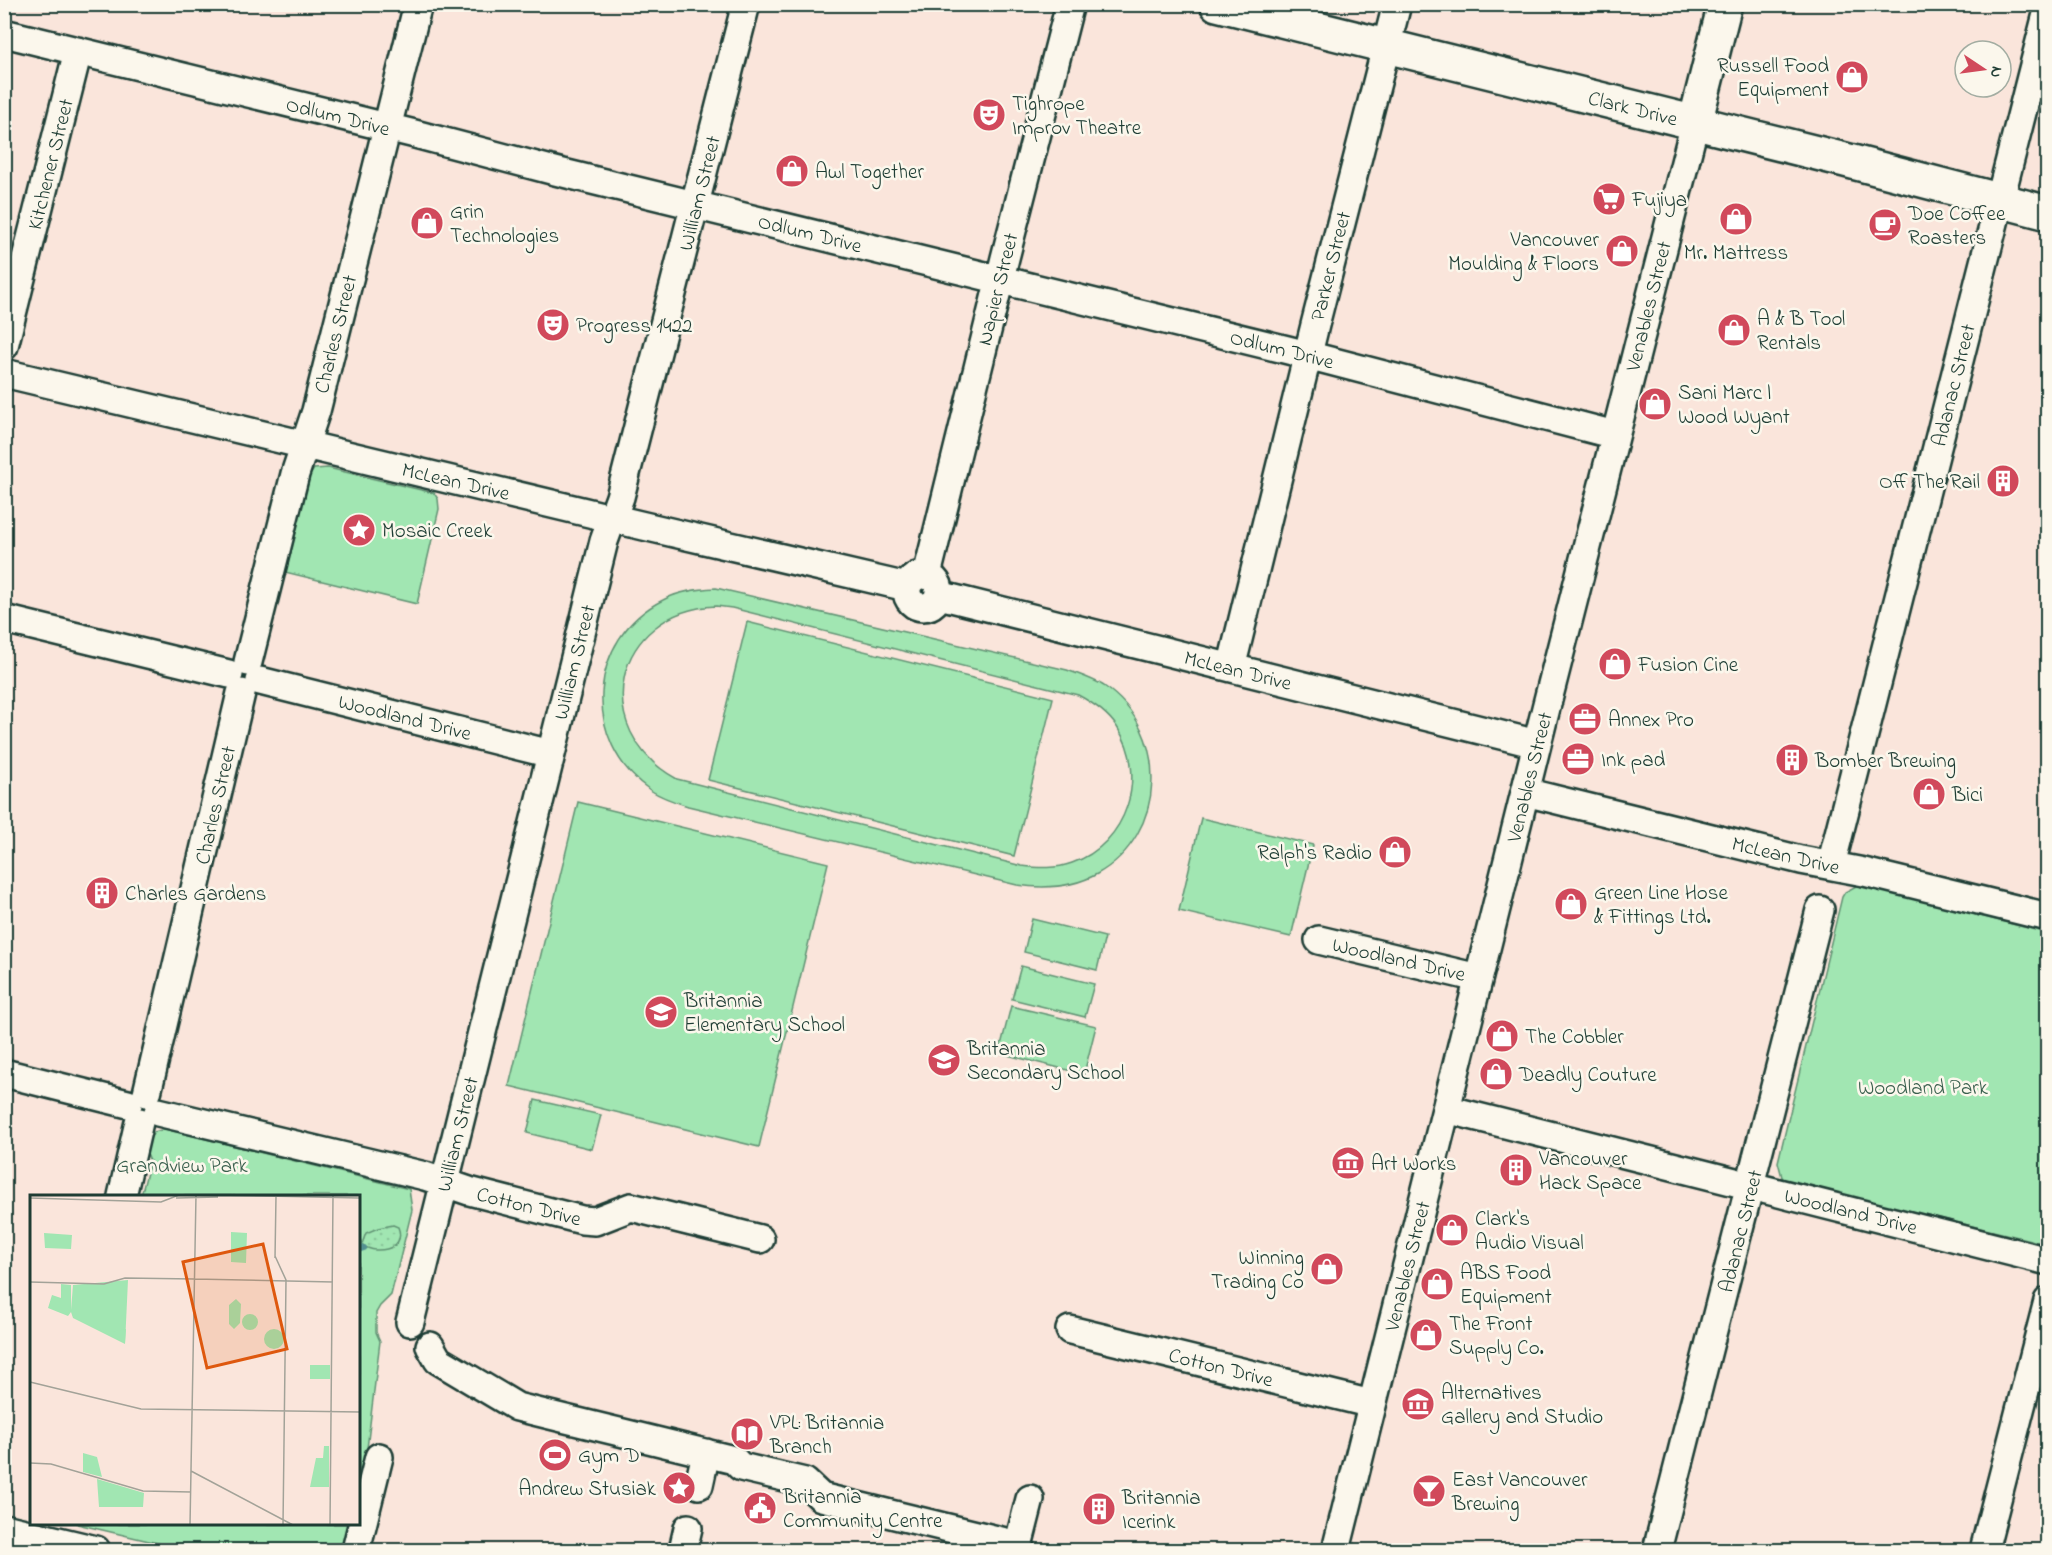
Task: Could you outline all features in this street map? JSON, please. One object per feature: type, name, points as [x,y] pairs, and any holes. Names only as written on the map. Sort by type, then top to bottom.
[{"type":"main road","name":"Clark Drive","points":[[1217,4],[2048,213]]},
{"type":"main road","name":"Venables Street","points":[[1695,123],[1725,4]]},
{"type":"street","name":"Charles Street","points":[[122,1195],[244,677],[295,474],[314,417],[418,4]]},
{"type":"street","name":"William Street","points":[[410,1322],[604,541],[620,497],[746,4]]},
{"type":"street","name":"Napier Street","points":[[924,586],[1070,4]]},
{"type":"street","name":"Parker Street","points":[[1231,668],[1397,4]]},
{"type":"street","name":"Adanac Street","points":[[1831,865],[2048,10]]},
{"type":"street","name":"Odlum Drive","points":[[4,33],[555,171],[1308,355],[1615,435]]},
{"type":"street","name":"Kitchener Street","points":[[4,346],[78,51]]},
{"type":"street","name":"Venables Street","points":[[1335,1551],[1695,123]]},
{"type":"street","name":"McLean Drive","points":[[4,373],[612,519],[924,586],[1231,668],[1537,744]]},
{"type":"street","name":"Woodland Drive","points":[[4,619],[551,754]]},
{"type":"street","name":"McLean Drive","points":[[1525,792],[1801,860],[1831,865],[2048,917]]},
{"type":"street","name":"Adanac Street","points":[[1657,1551],[1820,910]]},
{"type":"street","name":"Woodland Drive","points":[[1319,940],[1478,978]]},
{"type":"street","name":"Cotton Drive","points":[[4,1073],[425,1176],[469,1191],[582,1220],[595,1221],[611,1217],[631,1207],[760,1239]]},
{"type":"street","name":"Woodland Drive","points":[[1446,1109],[2048,1261]]},
{"type":"street","points":[[1984,1551],[2048,1301]]},
{"type":"street","name":"Cotton Drive","points":[[1070,1330],[1372,1404]]},
{"type":"street","points":[[430,1346],[438,1360],[517,1407],[734,1460],[741,1467],[805,1482],[821,1497],[1018,1548],[1029,1499]]},
{"type":"street","points":[[691,1516],[706,1453]]},
{"type":"street","points":[[356,1551],[379,1457]]},
{"type":"street","points":[[4,1528],[96,1551]]},
{"type":"green space","points":[[328,468],[434,493],[438,499],[439,509],[417,604],[285,572],[308,478],[314,469]]},
{"type":"green space","points":[[716,588],[1067,670],[1104,686],[1126,705],[1141,729],[1150,755],[1152,782],[1148,809],[1137,834],[1120,857],[1088,879],[1068,885],[1027,886],[688,806],[655,793],[628,770],[612,745],[604,719],[602,691],[607,664],[619,639],[638,617],[676,594]],"holes":[[[716,606],[732,608],[1084,698],[1109,717],[1127,746],[1131,766],[1131,786],[1127,806],[1119,824],[1107,840],[1091,854],[1072,863],[1054,867],[1028,867],[677,779],[649,758],[631,732],[623,704],[624,676],[635,650],[654,628],[681,613]]]},
{"type":"green space","points":[[747,622],[1053,698],[1014,856],[708,780]]},
{"type":"green space","points":[[578,802],[828,863],[759,1147],[509,1086]]},
{"type":"green space","points":[[1201,818],[1313,845],[1291,937],[1179,911]]},
{"type":"green space","name":"Woodland Park","points":[[1856,886],[2047,933],[2047,1244],[1785,1181],[1782,1177],[1778,1162],[1842,897],[1845,892]]},
{"type":"green space","points":[[1032,919],[1105,937],[1097,970],[1024,952]]},
{"type":"green space","points":[[1021,966],[1094,984],[1085,1017],[1012,999]]},
{"type":"green space","points":[[1011,1006],[1096,1026],[1084,1074],[999,1053]]},
{"type":"green space","points":[[535,1100],[601,1115],[592,1149],[527,1133]]},
{"type":"green space","name":"Grandview Park","points":[[165,1129],[409,1189],[412,1210],[391,1295],[376,1313],[376,1332],[380,1341],[365,1465],[360,1486],[360,1195],[141,1195],[150,1161],[146,1152],[148,1142],[154,1132]]},
{"type":"green space","points":[[393,1225],[398,1227],[400,1235],[398,1242],[393,1246],[387,1249],[372,1250],[362,1244],[366,1233]]},
{"type":"green space","points":[[81,1525],[350,1525],[343,1550],[187,1550]]},
{"type":"waterway","points":[[360,1249],[364,1248]]},
{"type":"place","name":"Russell Food Equipment","points":[[1852,77]]},
{"type":"place","name":"Tighrope Improv Theatre","points":[[989,115]]},
{"type":"place","name":"Awl Together","points":[[792,171]]},
{"type":"place","name":"Fujiya","points":[[1609,199]]},
{"type":"place","name":"Mr. Mattress","points":[[1736,219]]},
{"type":"place","name":"Grin Technologies","points":[[427,223]]},
{"type":"place","name":"Doe Coffee Roasters","points":[[1885,225]]},
{"type":"place","name":"Vancouver Moulding & Floors","points":[[1622,251]]},
{"type":"place","name":"Progress 1422","points":[[553,325]]},
{"type":"place","name":"A & B Tool Rentals","points":[[1734,330]]},
{"type":"place","name":"Sani Marc | Wood Wyant","points":[[1655,404]]},
{"type":"place","name":"Off The Rail","points":[[2003,481]]},
{"type":"place","name":"Mosaic Creek","points":[[359,530]]},
{"type":"place","name":"Fusion Cine","points":[[1615,664]]},
{"type":"place","name":"Annex Pro","points":[[1585,719]]},
{"type":"place","name":"Ink pad","points":[[1578,759]]},
{"type":"place","name":"Bomber Brewing","points":[[1792,760]]},
{"type":"place","name":"Bici","points":[[1929,794]]},
{"type":"place","name":"Ralph's Radio","points":[[1395,852]]},
{"type":"place","name":"Charles Gardens","points":[[102,893]]},
{"type":"place","name":"Green Line Hose & Fittings Ltd.","points":[[1571,904]]},
{"type":"place","name":"Britannia Elementary School","points":[[661,1012]]},
{"type":"place","name":"The Cobbler","points":[[1502,1036]]},
{"type":"place","name":"Britannia Secondary School","points":[[944,1060]]},
{"type":"place","name":"Deadly Couture","points":[[1496,1074]]},
{"type":"place","name":"Art Works","points":[[1348,1163]]},
{"type":"place","name":"Vancouver Hack Space","points":[[1516,1170]]},
{"type":"place","name":"Clark's Audio Visual","points":[[1452,1230]]},
{"type":"place","name":"Winning Trading Co","points":[[1327,1269]]},
{"type":"place","name":"ABS Food Equipment","points":[[1437,1284]]},
{"type":"place","name":"The Front Supply Co.","points":[[1426,1335]]},
{"type":"place","name":"Alternatives Gallery and Studio","points":[[1418,1404]]},
{"type":"place","name":"VPL: Britannia Branch","points":[[747,1434]]},
{"type":"place","name":"Gym D","points":[[555,1455]]},
{"type":"place","name":"Andrew Stusiak","points":[[679,1488]]},
{"type":"place","name":"East Vancouver Brewing","points":[[1429,1491]]},
{"type":"place","name":"Britannia Community Centre","points":[[760,1508]]},
{"type":"place","name":"Britannia Icerink","points":[[1099,1509]]}]
